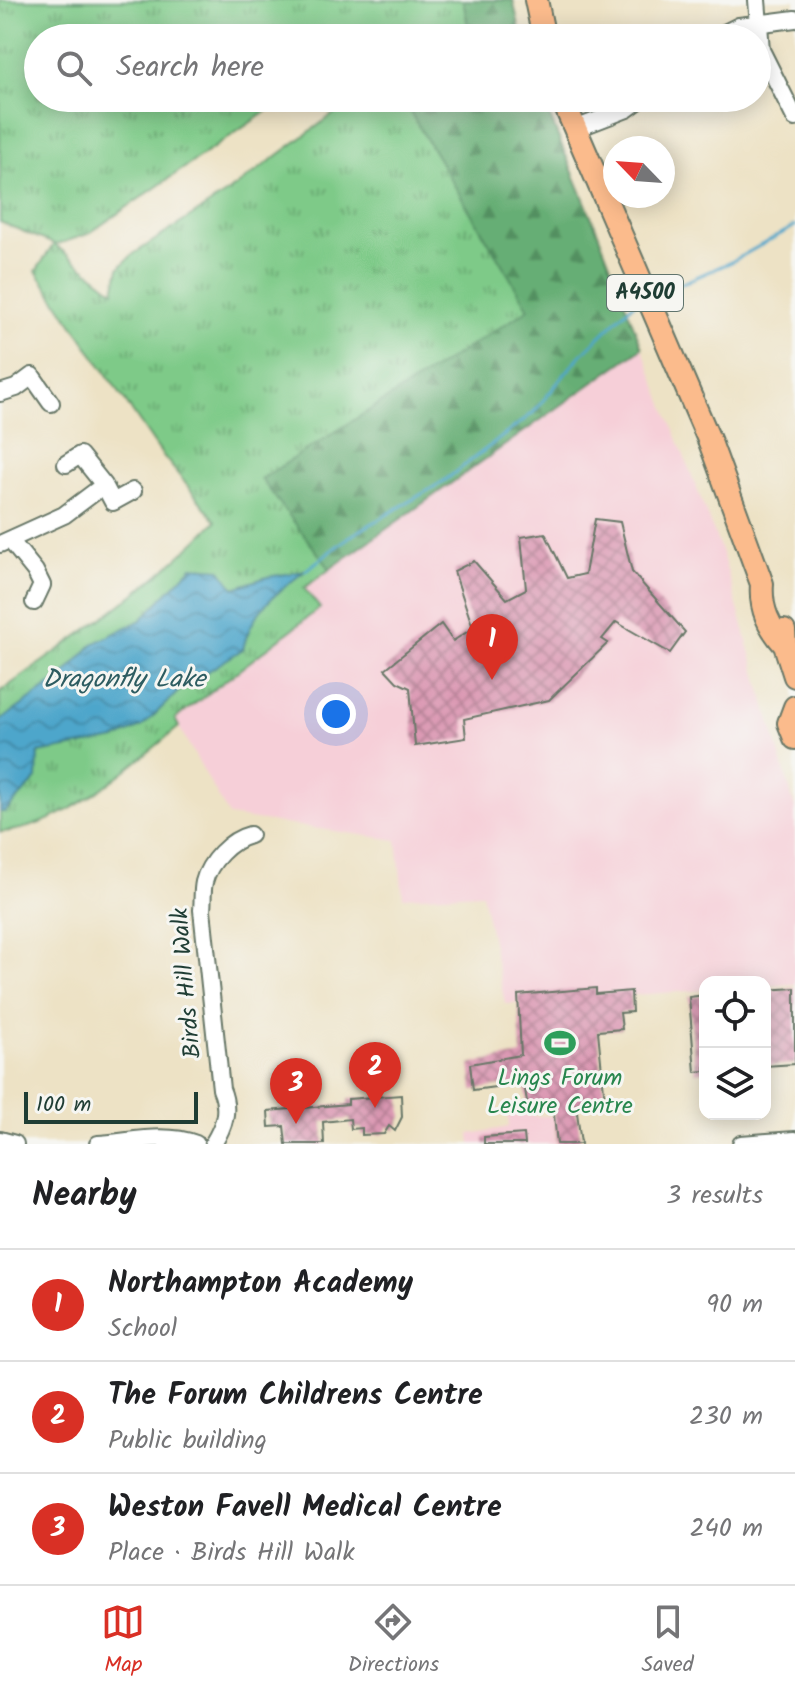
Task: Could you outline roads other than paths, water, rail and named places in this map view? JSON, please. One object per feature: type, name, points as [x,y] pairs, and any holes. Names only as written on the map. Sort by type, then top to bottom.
[{"type":"main road","points":[[536,0],[541,24]]},
{"type":"main road","name":"A4500","points":[[568,112],[710,442],[762,584],[775,599],[795,676]]},
{"type":"main road","points":[[795,707],[789,723],[795,738]]},
{"type":"street","points":[[757,0],[759,24]]},
{"type":"street","points":[[769,24],[795,19]]},
{"type":"street","points":[[771,70],[795,118]]},
{"type":"street","points":[[575,129],[620,112]]},
{"type":"street","points":[[0,393],[16,388],[32,376],[51,403]]},
{"type":"street","points":[[66,464],[80,455],[104,485],[113,502],[133,491]]},
{"type":"street","points":[[34,602],[42,585],[35,571],[5,542],[64,515],[104,485]]},
{"type":"street","name":"Birds Hill Walk","points":[[213,1144],[226,1117],[226,1103],[221,1089],[202,910],[205,880],[218,856],[241,837],[250,835]]},
{"type":"street","points":[[98,1144],[166,1138],[184,1139],[196,1144]]},
{"type":"street","points":[[0,1140],[15,1144]]},
{"type":"street","points":[[741,1144],[795,1140]]},
{"type":"water","name":"Dragonfly Lake","points":[[192,567],[220,569],[234,588],[267,577],[305,571],[274,596],[258,614],[243,649],[182,688],[143,726],[116,739],[38,753],[37,779],[5,812],[0,812],[0,721],[63,676],[93,644],[141,620]]},
{"type":"waterway","points":[[655,295],[731,262],[795,226]]},
{"type":"waterway","points":[[305,571],[349,537],[444,481],[533,413],[579,357],[633,304],[641,301]]},
{"type":"place","name":"Northampton Academy","points":[[492,680]]},
{"type":"place","name":"Lings Forum Leisure Centre","points":[[560,1043]]},
{"type":"place","name":"The Forum Childrens Centre","points":[[375,1108]]},
{"type":"place","name":"Weston Favell Medical Centre","points":[[296,1124]]}]
